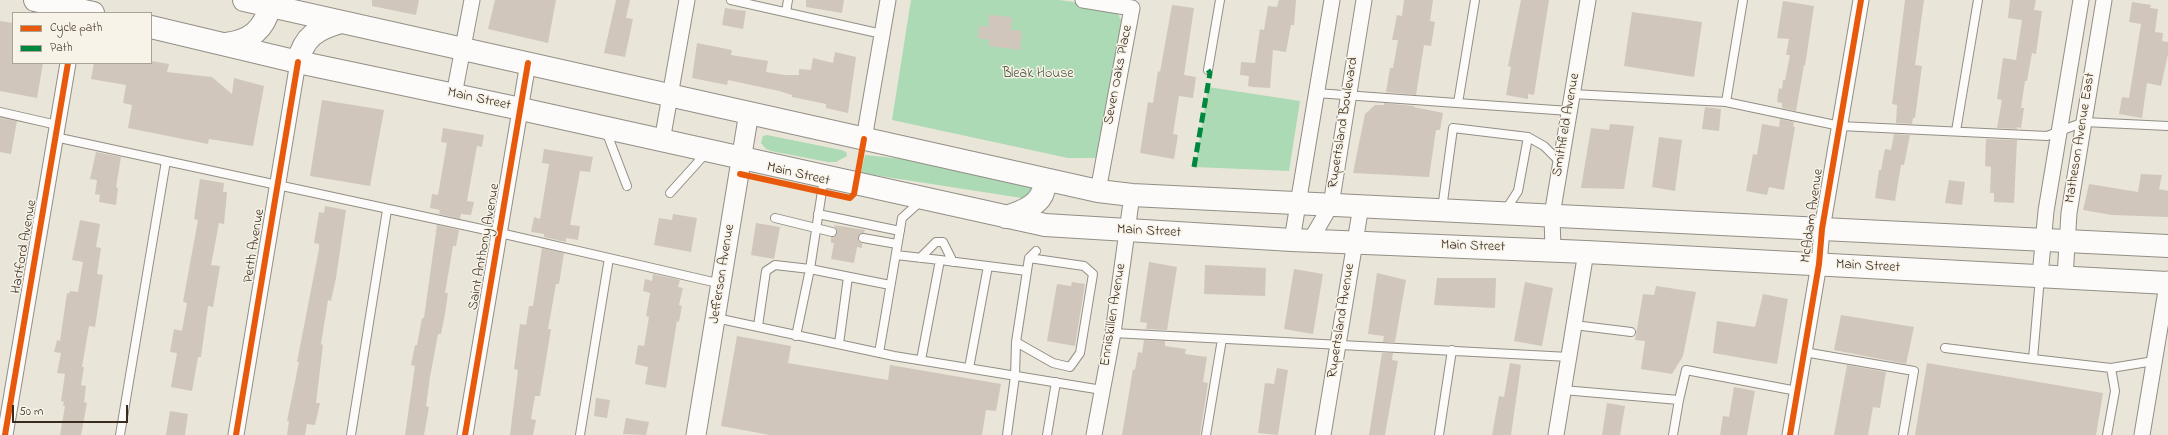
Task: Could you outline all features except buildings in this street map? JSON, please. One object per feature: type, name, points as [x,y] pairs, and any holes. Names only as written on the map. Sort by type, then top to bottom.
[{"type":"main road","points":[[35,0],[81,9]]},
{"type":"main road","points":[[244,0],[271,3],[341,22],[463,50],[671,94],[1098,191],[1132,195],[2168,246]]},
{"type":"main road","points":[[226,44],[239,42],[251,36],[263,25],[271,3]]},
{"type":"main road","points":[[298,62],[301,48],[312,35],[322,27],[341,22]]},
{"type":"main road","name":"Main Street","points":[[152,27],[298,62],[521,109],[708,152],[1045,225],[1354,243],[1586,252],[2040,276],[2168,281]]},
{"type":"main road","points":[[1006,217],[1020,213],[1040,199],[1045,186],[1043,179]]},
{"type":"street","points":[[454,95],[472,0]]},
{"type":"street","points":[[662,141],[686,0]]},
{"type":"street","points":[[864,139],[888,0]]},
{"type":"street","name":"Seven Oaks Place","points":[[1083,0],[1132,8],[1098,191]]},
{"type":"street","points":[[1301,240],[1298,203],[1332,0]]},
{"type":"street","name":"Rupertsland Boulevard","points":[[1301,240],[1331,205],[1364,0]]},
{"type":"street","name":"Smithfield Avenue","points":[[1553,251],[1552,215],[1588,0]]},
{"type":"street","name":"McAdam Avenue","points":[[1790,435],[1819,264],[1822,229],[1861,0]]},
{"type":"street","name":"Matheson Avenue East","points":[[2040,276],[2046,211],[2081,0]]},
{"type":"street","name":"Matheson Avenue East","points":[[2065,277],[2069,213],[2104,0]]},
{"type":"street","name":"Perth Avenue","points":[[236,435],[298,62]]},
{"type":"street","name":"Saint Anthony Avenue","points":[[465,435],[528,63]]},
{"type":"street","name":"Hartford Avenue","points":[[5,435],[68,64]]},
{"type":"street","name":"Jefferson Avenue","points":[[696,435],[722,284],[749,112]]},
{"type":"street","name":"Enniskillen Avenue","points":[[1094,435],[1112,333],[1132,195]]},
{"type":"street","name":"Rupertsland Avenue","points":[[1323,435],[1361,206]]},
{"type":"street","points":[[1556,435],[1586,252]]},
{"type":"street","points":[[2142,435],[2168,281]]},
{"type":"lane","points":[[731,0],[882,34]]},
{"type":"lane","points":[[786,12],[788,0]]},
{"type":"lane","points":[[1208,70],[1220,0]]},
{"type":"lane","points":[[1458,103],[1475,0]]},
{"type":"lane","points":[[1726,102],[1743,0]]},
{"type":"lane","points":[[1956,131],[1978,0]]},
{"type":"lane","points":[[1316,94],[1570,111]]},
{"type":"lane","points":[[1572,94],[1726,102],[1840,126],[2047,136],[2084,122],[2168,126]]},
{"type":"lane","points":[[0,112],[56,131],[166,161],[387,210],[500,233],[722,284]]},
{"type":"lane","points":[[605,128],[628,186]]},
{"type":"lane","points":[[1442,210],[1453,128],[1528,137],[1544,146],[1561,163]]},
{"type":"lane","points":[[1504,213],[1518,191],[1528,137]]},
{"type":"lane","points":[[670,192],[708,152]]},
{"type":"lane","points":[[120,435],[166,161]]},
{"type":"lane","points":[[796,336],[810,269],[824,177]]},
{"type":"lane","points":[[879,353],[902,218],[924,198]]},
{"type":"lane","points":[[351,435],[387,210]]},
{"type":"lane","points":[[818,214],[900,231]]},
{"type":"lane","points":[[775,218],[832,232]]},
{"type":"lane","points":[[863,238],[897,244]]},
{"type":"lane","points":[[920,258],[936,242],[943,242],[953,262]]},
{"type":"lane","points":[[1007,435],[1015,376],[1016,342],[1029,258],[1036,250]]},
{"type":"lane","points":[[896,256],[1027,271]]},
{"type":"lane","points":[[580,435],[609,258]]},
{"type":"lane","points":[[1016,342],[1054,363],[1070,367],[1080,353],[1093,274],[1084,266],[1029,258]]},
{"type":"lane","points":[[921,360],[940,260]]},
{"type":"lane","points":[[758,326],[766,271],[775,264],[810,269],[890,285]]},
{"type":"lane","points":[[969,368],[988,266]]},
{"type":"lane","points":[[2033,359],[2040,276]]},
{"type":"lane","points":[[839,344],[848,277]]},
{"type":"lane","points":[[716,318],[879,353],[1102,390]]},
{"type":"lane","points":[[1574,325],[1631,332]]},
{"type":"lane","points":[[1112,333],[1338,346],[1452,350],[1569,358]]},
{"type":"lane","points":[[1206,435],[1222,339]]},
{"type":"lane","points":[[1945,348],[2111,368],[2154,361]]},
{"type":"lane","points":[[1439,435],[1452,350]]},
{"type":"lane","points":[[1804,352],[1914,371],[1903,435]]},
{"type":"lane","points":[[2107,435],[2115,391],[2111,368]]},
{"type":"lane","points":[[1673,435],[1686,370],[1797,391]]},
{"type":"lane","points":[[1046,435],[1056,382]]},
{"type":"lane","points":[[1563,390],[1679,400]]},
{"type":"green space","name":"Bleak House","points":[[911,0],[1059,0],[1103,6],[1118,14],[1122,22],[1100,158],[1068,158],[892,120]]},
{"type":"green space","points":[[1208,87],[1300,101],[1289,171],[1195,167]]},
{"type":"green space","points":[[767,135],[841,150],[846,152],[847,156],[836,162],[828,162],[771,151],[766,149],[761,143],[763,136]]},
{"type":"green space","points":[[865,155],[921,161],[1038,188],[1028,199],[861,173]]},
{"type":"marked path","points":[[1194,167],[1210,73],[1208,70]]},
{"type":"cycle path","points":[[1790,435],[1819,264],[1822,229],[1861,0]]},
{"type":"cycle path","points":[[236,435],[298,62]]},
{"type":"cycle path","points":[[465,435],[528,63]]},
{"type":"cycle path","points":[[5,435],[68,64]]},
{"type":"cycle path","points":[[740,174],[850,198],[854,194],[864,139]]}]
